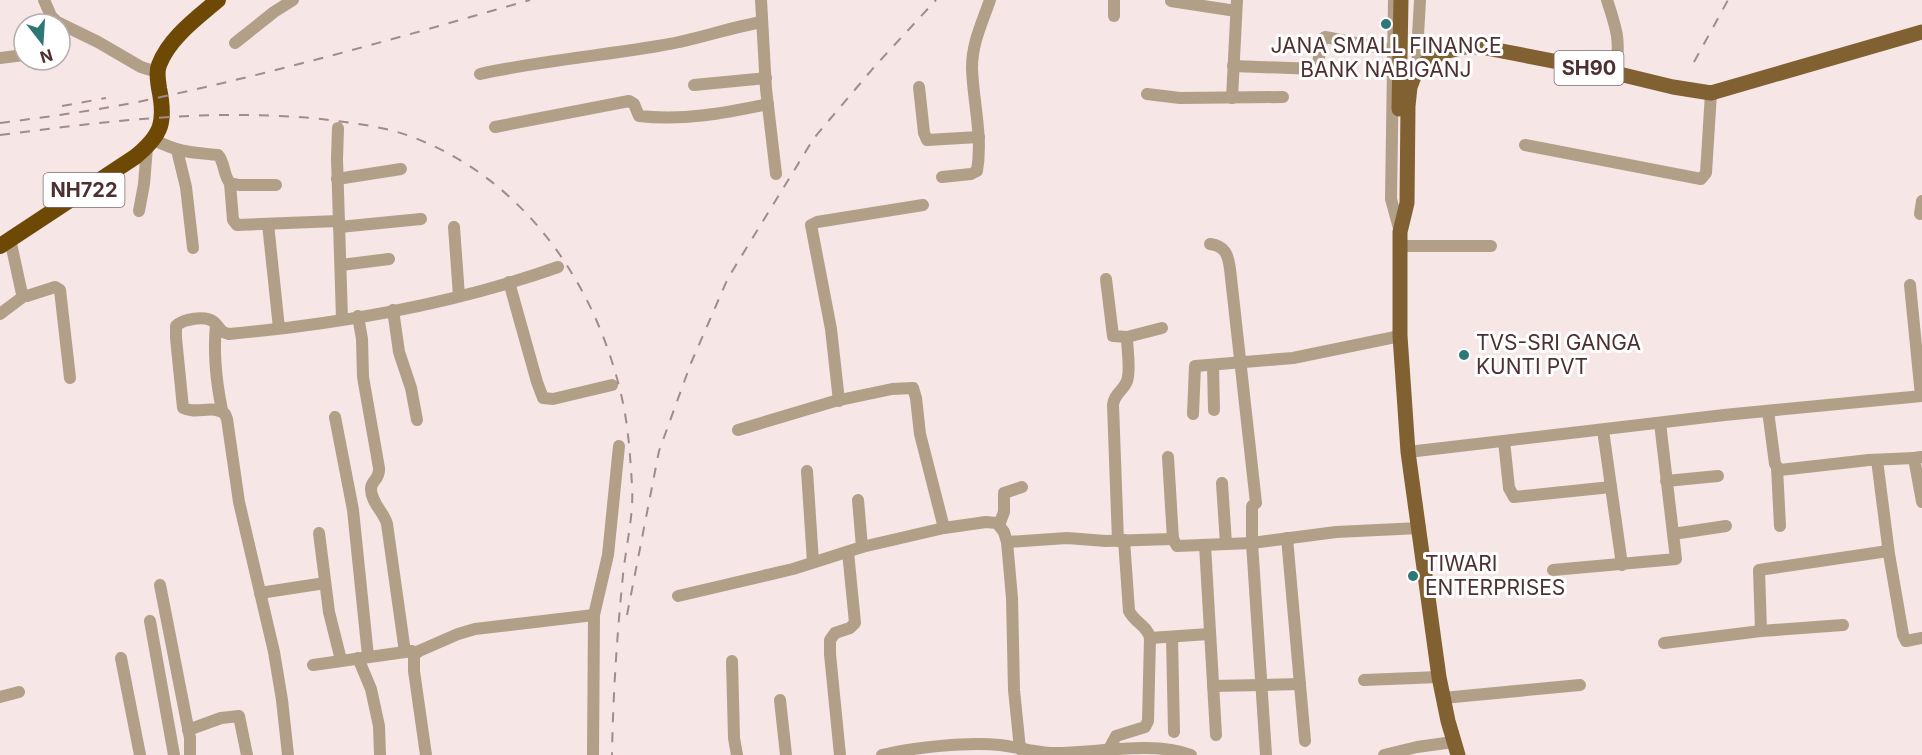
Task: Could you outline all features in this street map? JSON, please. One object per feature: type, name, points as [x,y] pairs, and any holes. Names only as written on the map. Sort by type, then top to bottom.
[{"type":"highway","points":[[151,144],[158,133],[162,116],[157,72],[163,58],[174,40],[218,0]]},
{"type":"highway","name":"NH722","points":[[5,242],[151,144]]},
{"type":"main road","points":[[1401,0],[1399,293],[1408,452],[1439,677],[1455,749]]},
{"type":"main road","name":"SH90","points":[[1421,67],[1429,59],[1444,52],[1466,47],[1481,47],[1711,93],[1922,32]]},
{"type":"main road","points":[[1400,239],[1407,203],[1410,87],[1415,74],[1421,67]]},
{"type":"street","points":[[235,43],[293,0]]},
{"type":"street","points":[[761,0],[768,104],[776,174]]},
{"type":"street","points":[[942,177],[976,173],[979,137],[972,66],[976,37],[990,0]]},
{"type":"street","points":[[1114,0],[1114,16]]},
{"type":"street","points":[[1394,0],[1391,199],[1400,239],[1491,246]]},
{"type":"street","points":[[1420,0],[1417,53],[1421,67]]},
{"type":"street","points":[[1607,0],[1619,40],[1615,73]]},
{"type":"street","points":[[1172,1],[1236,6],[1232,98]]},
{"type":"street","points":[[480,74],[518,66],[659,46],[762,22]]},
{"type":"street","points":[[72,30],[141,67],[157,72]]},
{"type":"street","points":[[1233,66],[1317,69],[1322,40],[1325,37],[1392,50]]},
{"type":"street","points":[[694,85],[766,78]]},
{"type":"street","points":[[919,87],[927,141],[979,137]]},
{"type":"street","points":[[1525,145],[1699,180],[1706,173],[1711,93]]},
{"type":"street","points":[[1147,94],[1180,98],[1282,97]]},
{"type":"street","points":[[495,127],[629,101],[634,104],[639,116],[683,118],[720,114],[768,104]]},
{"type":"street","points":[[338,128],[337,179],[342,319]]},
{"type":"street","points":[[139,211],[151,144],[191,154],[220,157],[230,183],[234,223],[237,225],[339,224],[421,219]]},
{"type":"street","points":[[177,150],[186,187],[193,248]]},
{"type":"street","points":[[337,179],[401,169]]},
{"type":"street","points":[[230,183],[276,185]]},
{"type":"street","points":[[1920,214],[1922,201]]},
{"type":"street","points":[[839,401],[831,329],[811,225],[817,222],[923,205]]},
{"type":"street","points":[[268,224],[279,328]]},
{"type":"street","points":[[454,227],[459,296]]},
{"type":"street","points":[[5,242],[24,296]]},
{"type":"street","points":[[1210,244],[1224,249],[1229,260],[1241,363],[1256,503],[1252,506],[1251,543],[1266,755]]},
{"type":"street","points":[[341,265],[389,259]]},
{"type":"street","points":[[222,411],[183,408],[176,326],[183,321],[208,319],[219,330],[229,334],[342,319],[459,296],[558,267]]},
{"type":"street","points":[[1106,279],[1112,334],[1115,337],[1127,337],[1162,328]]},
{"type":"street","points":[[509,282],[527,351],[543,398],[553,399],[612,385]]},
{"type":"street","points":[[1408,452],[1922,396],[1918,331],[1910,285]]},
{"type":"street","points":[[0,314],[24,296],[55,287],[60,290],[70,378]]},
{"type":"street","points":[[393,310],[399,352],[411,388],[417,420]]},
{"type":"street","points":[[358,316],[363,377],[379,468],[379,477],[372,484],[371,492],[387,524],[405,652]]},
{"type":"street","points":[[216,325],[214,368],[222,411],[227,419],[238,502],[278,676],[288,755]]},
{"type":"street","points":[[1193,414],[1195,366],[1324,353],[1400,336]]},
{"type":"street","points":[[1108,751],[1116,736],[1142,728],[1147,724],[1150,639],[1146,628],[1132,617],[1129,611],[1121,541],[1113,405],[1114,397],[1128,377],[1127,337]]},
{"type":"street","points":[[1213,365],[1214,410]]},
{"type":"street","points":[[738,430],[839,401],[892,389],[913,388],[920,434],[944,528]]},
{"type":"street","points":[[1768,411],[1777,468],[1780,526]]},
{"type":"street","points":[[335,417],[353,510],[363,657],[379,726],[380,755]]},
{"type":"street","points":[[1553,570],[1676,558],[1660,423]]},
{"type":"street","points":[[1603,430],[1622,565]]},
{"type":"street","points":[[1504,441],[1509,488],[1514,497],[1611,487]]},
{"type":"street","points":[[593,755],[594,615],[608,555],[618,446]]},
{"type":"street","points":[[1168,457],[1173,539],[1178,546],[1251,543],[1352,530],[1420,528]]},
{"type":"street","points":[[1777,468],[1786,470],[1918,457],[1922,502]]},
{"type":"street","points":[[1877,460],[1888,551],[1904,638],[1908,641],[1922,638]]},
{"type":"street","points":[[807,471],[813,562]]},
{"type":"street","points":[[1666,482],[1719,476]]},
{"type":"street","points":[[1222,483],[1226,544]]},
{"type":"street","points":[[999,525],[1004,512],[1004,493],[1022,487]]},
{"type":"street","points":[[858,500],[862,547]]},
{"type":"street","points":[[678,596],[793,569],[862,547],[944,528],[986,522],[999,525],[1007,542],[1012,598],[1014,690],[1020,749]]},
{"type":"street","points":[[1673,534],[1726,526]]},
{"type":"street","points":[[319,533],[335,641],[341,660]]},
{"type":"street","points":[[1007,542],[1066,538],[1097,541],[1173,539]]},
{"type":"street","points":[[1287,538],[1305,741]]},
{"type":"street","points":[[1205,545],[1216,735]]},
{"type":"street","points":[[1761,630],[1759,570],[1888,551]]},
{"type":"street","points":[[840,755],[830,640],[835,633],[850,628],[855,623],[848,552]]},
{"type":"street","points":[[260,593],[325,583]]},
{"type":"street","points":[[160,585],[192,747],[190,755]]},
{"type":"street","points":[[426,755],[414,671],[414,655],[458,634],[476,629],[594,615]]},
{"type":"street","points":[[150,621],[174,755]]},
{"type":"street","points":[[1665,643],[1761,630],[1843,625]]},
{"type":"street","points":[[1150,639],[1209,634]]},
{"type":"street","points":[[1172,637],[1174,732]]},
{"type":"street","points":[[313,665],[419,651]]},
{"type":"street","points":[[121,658],[140,755]]},
{"type":"street","points":[[732,661],[734,738],[737,755]]},
{"type":"street","points":[[1364,680],[1439,677]]},
{"type":"street","points":[[1212,686],[1300,684]]},
{"type":"street","points":[[1443,698],[1580,686]]},
{"type":"street","points":[[0,697],[19,692]]},
{"type":"street","points":[[780,700],[786,755]]},
{"type":"street","points":[[188,730],[221,718],[239,716],[247,755]]},
{"type":"street","points":[[882,755],[917,748],[999,745],[1049,753],[1155,748],[1175,750],[1191,755]]},
{"type":"street","points":[[1384,755],[1417,747],[1455,749]]},
{"type":"railway","points":[[0,123],[121,105],[208,87],[347,52],[530,0]]},
{"type":"railway","points":[[627,615],[659,451],[691,363],[728,278],[814,138],[875,66],[936,0]]},
{"type":"railway","points":[[1694,62],[1728,0]]},
{"type":"railway","points":[[62,106],[106,98]]},
{"type":"railway","points":[[0,135],[120,121],[200,116],[240,115],[321,119],[380,128],[415,138],[454,156],[489,180],[520,207],[548,238],[572,273],[592,310],[608,349],[625,413],[632,496],[619,620],[612,755]]},
{"type":"place","name":"JANA SMALL FINANCE BANK NABIGANJ","points":[[1386,24]]},
{"type":"place","name":"TVS-SRI GANGA KUNTI PVT","points":[[1464,355]]},
{"type":"place","name":"TIWARI ENTERPRISES","points":[[1413,576]]}]
